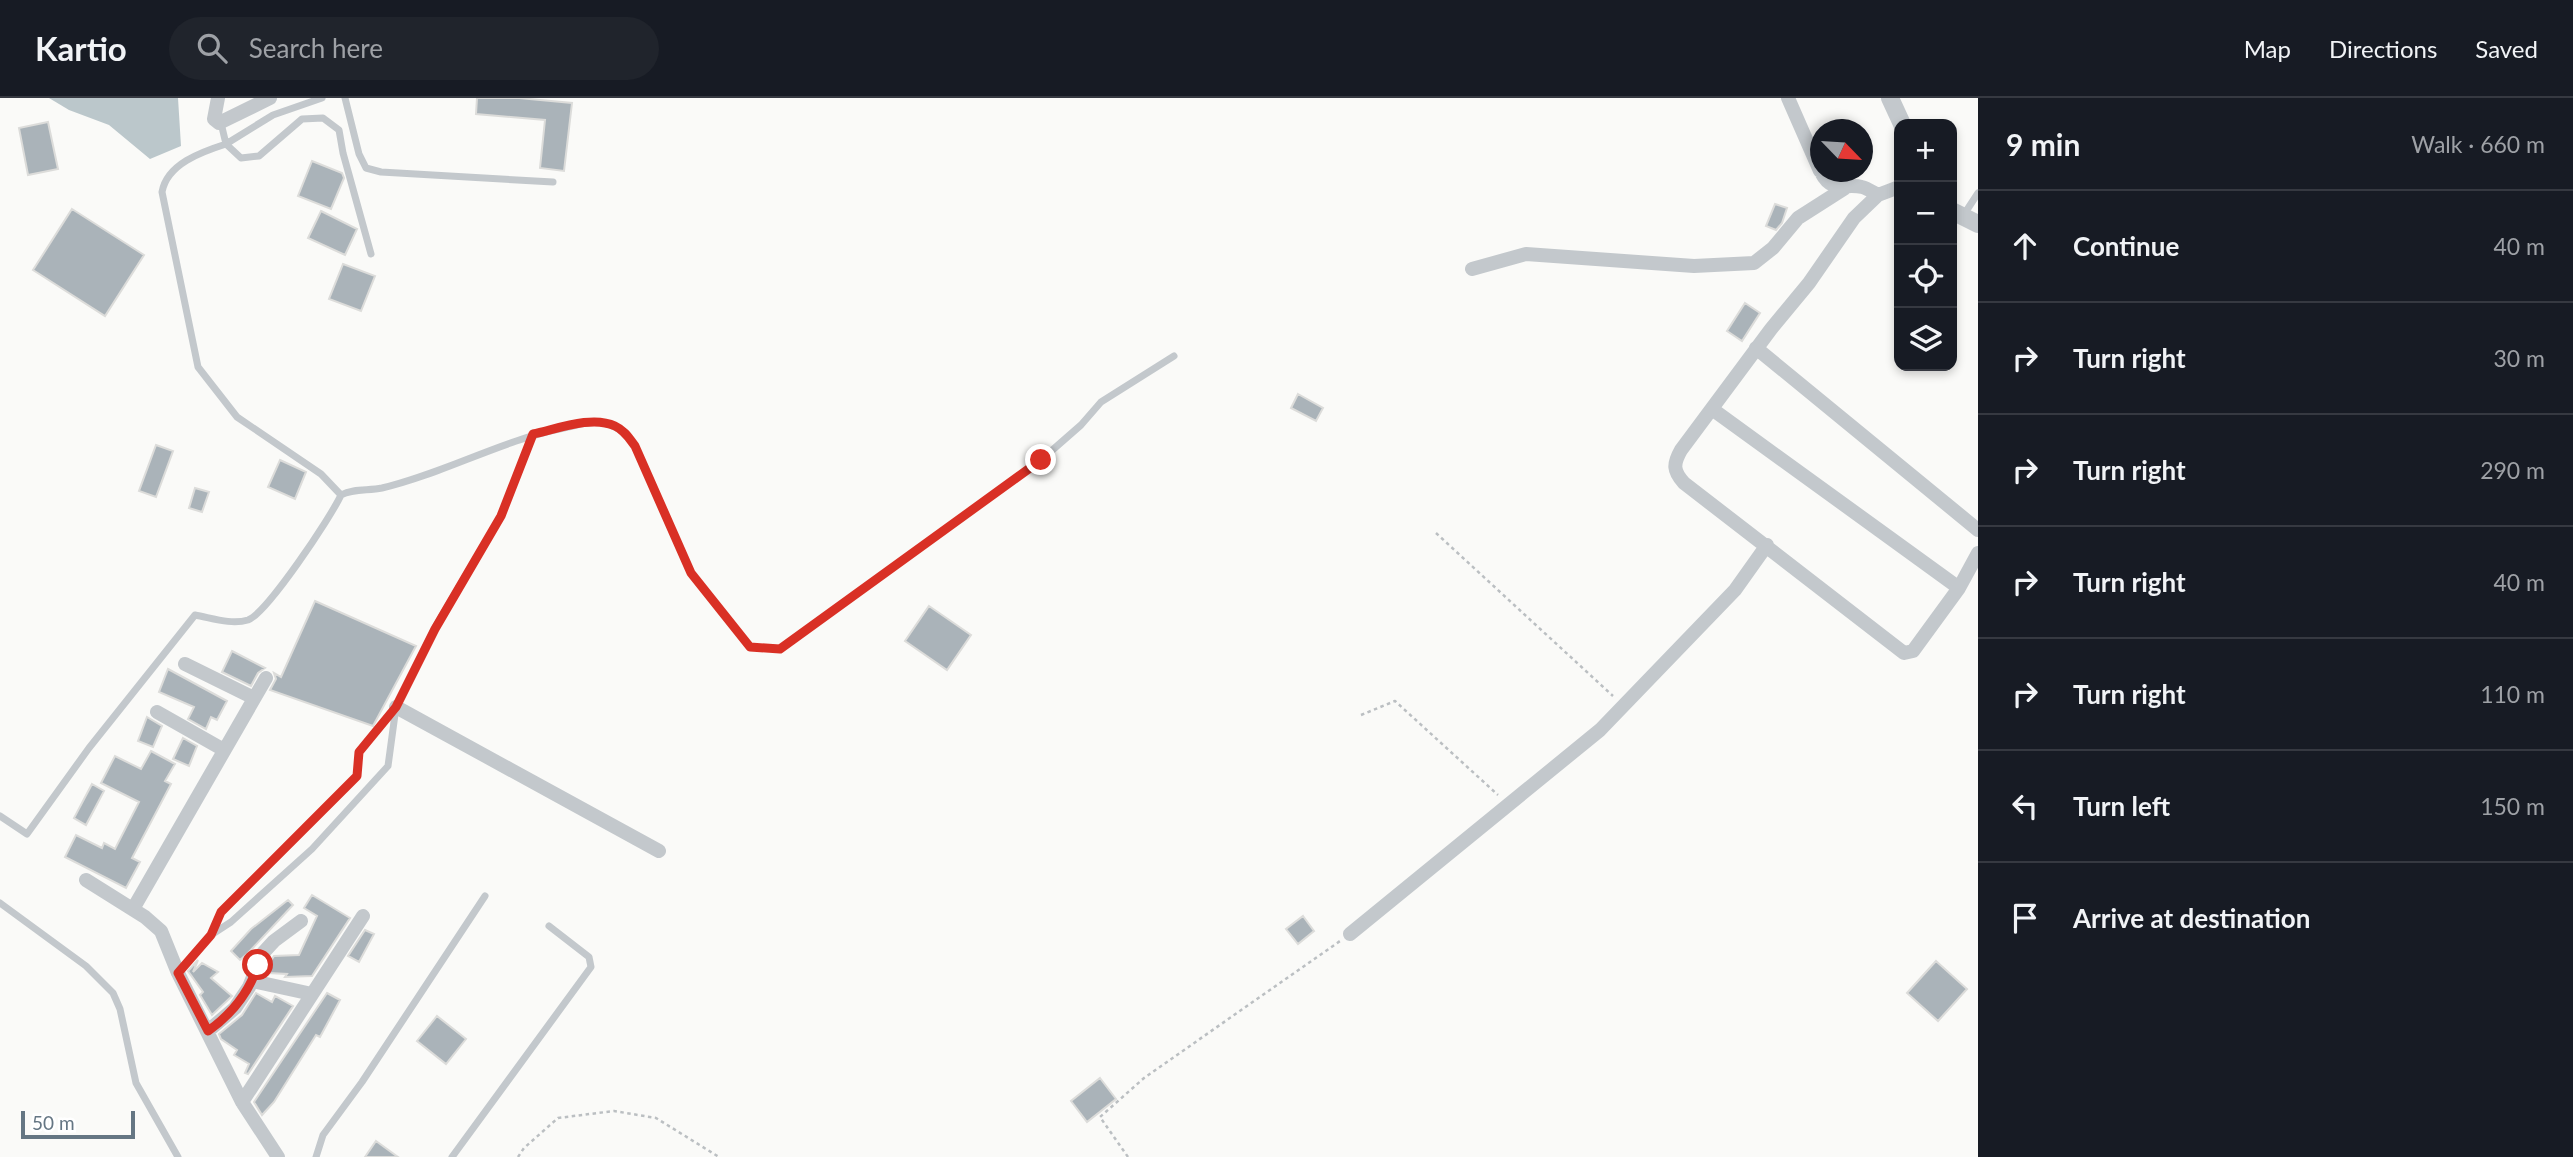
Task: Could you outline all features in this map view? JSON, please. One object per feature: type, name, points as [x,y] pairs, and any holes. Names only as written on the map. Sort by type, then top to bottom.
[{"type":"street","points":[[219,100],[214,119],[221,122],[270,98]]},
{"type":"street","points":[[1788,98],[1810,147]]},
{"type":"street","points":[[1890,98],[1900,119]]},
{"type":"street","points":[[1830,182],[1845,188],[1863,187],[1878,195]]},
{"type":"street","points":[[1472,269],[1526,254],[1694,266],[1754,263],[1773,248],[1798,218],[1845,188]]},
{"type":"street","points":[[1894,189],[1878,195],[1854,218],[1809,283],[1756,348],[1676,458],[1676,474],[1684,483],[1904,653],[1913,651],[1958,588],[1978,553]]},
{"type":"street","points":[[1756,348],[1978,530]]},
{"type":"street","points":[[1712,409],[1958,588]]},
{"type":"street","points":[[1350,934],[1600,730],[1735,590],[1767,545]]},
{"type":"street","points":[[186,664],[254,698]]},
{"type":"street","points":[[133,909],[266,678]]},
{"type":"street","points":[[396,707],[659,850]]},
{"type":"street","points":[[157,712],[224,750]]},
{"type":"street","points":[[86,880],[133,909],[161,931],[178,973],[243,1102],[278,1157]]},
{"type":"street","points":[[243,1102],[363,916]]},
{"type":"street","points":[[208,1031],[235,1008],[252,981],[263,953],[274,940],[301,921]]},
{"type":"street","points":[[252,981],[312,994]]},
{"type":"lane","points":[[322,98],[273,116],[226,144],[209,149],[175,167],[164,179],[162,192],[198,367],[237,417],[321,474],[341,495]]},
{"type":"lane","points":[[345,98],[359,154],[366,167],[382,172],[553,181]]},
{"type":"lane","points":[[221,122],[226,144],[241,158],[259,156],[302,119],[323,118],[339,130],[371,254]]},
{"type":"lane","points":[[1964,217],[1978,193]]},
{"type":"lane","points":[[0,816],[27,834],[89,748],[195,615],[233,623],[251,619],[269,600],[332,514],[341,495],[349,491],[380,488],[463,462],[533,434],[593,422],[614,425],[625,433],[635,446],[691,573],[750,647],[780,649],[1041,460],[1081,425],[1101,402],[1174,356]]},
{"type":"lane","points":[[211,935],[221,912],[357,776],[359,752],[396,707],[435,629],[501,516],[533,434]]},
{"type":"lane","points":[[178,973],[211,935],[231,922],[312,849],[388,766],[396,707]]},
{"type":"lane","points":[[316,1157],[323,1135],[362,1082],[485,896]]},
{"type":"lane","points":[[0,903],[86,966],[113,993],[120,1009],[136,1083],[178,1157]]},
{"type":"lane","points":[[452,1157],[591,967],[589,957],[549,926]]},
{"type":"path","points":[[1436,533],[1623,705]]},
{"type":"path","points":[[1361,715],[1395,701],[1508,805]]},
{"type":"path","points":[[1128,1157],[1100,1116],[1144,1078],[1350,934]]},
{"type":"path","points":[[518,1157],[558,1118],[614,1111],[656,1118],[719,1157]]},
{"type":"shaded area","points":[[49,98],[178,98],[181,146],[150,159],[109,125],[69,110]]},
{"type":"building","points":[[477,98],[519,98],[572,103],[564,171],[540,168],[545,120],[476,114]]},
{"type":"building","points":[[48,122],[58,169],[28,175],[19,128]]},
{"type":"building","points":[[312,161],[342,173],[344,178],[331,209],[298,196]]},
{"type":"building","points":[[1775,204],[1787,208],[1782,223],[1776,230],[1766,226]]},
{"type":"building","points":[[72,209],[144,255],[105,316],[33,270]]},
{"type":"building","points":[[321,211],[357,229],[345,255],[308,238]]},
{"type":"building","points":[[343,264],[375,276],[361,311],[329,299]]},
{"type":"building","points":[[1745,303],[1760,313],[1742,341],[1727,331]]},
{"type":"building","points":[[1298,394],[1323,408],[1316,421],[1291,408]]},
{"type":"building","points":[[156,445],[173,451],[156,497],[139,491]]},
{"type":"building","points":[[280,460],[306,472],[295,499],[268,487]]},
{"type":"building","points":[[195,488],[209,492],[202,512],[189,508]]},
{"type":"building","points":[[315,601],[416,646],[373,726],[270,690],[276,679],[274,673],[281,677]]},
{"type":"building","points":[[929,606],[971,635],[947,670],[905,641]]},
{"type":"building","points":[[232,651],[265,668],[258,673],[251,686],[222,672]]},
{"type":"building","points":[[168,669],[227,701],[217,720],[211,717],[206,729],[188,719],[194,707],[159,692]]},
{"type":"building","points":[[147,717],[162,726],[153,747],[138,741]]},
{"type":"building","points":[[183,738],[197,746],[189,766],[173,759]]},
{"type":"building","points":[[151,751],[175,764],[165,781],[171,784],[132,858],[140,862],[126,888],[65,857],[76,835],[102,848],[104,843],[115,849],[139,802],[101,783],[115,756],[141,769]]},
{"type":"building","points":[[92,784],[104,791],[86,825],[74,818]]},
{"type":"building","points":[[312,895],[350,918],[312,976],[285,977],[287,974],[268,973],[268,965],[274,956],[299,955],[317,916],[304,908]]},
{"type":"building","points":[[288,900],[293,905],[240,960],[231,951],[251,929]]},
{"type":"building","points":[[1303,916],[1314,931],[1298,944],[1286,929]]},
{"type":"building","points":[[365,930],[374,934],[359,962],[348,956]]},
{"type":"building","points":[[198,960],[193,972],[202,963],[218,972],[211,978],[232,996],[212,1015],[200,995],[203,992],[188,971]]},
{"type":"building","points":[[1936,961],[1967,989],[1938,1021],[1907,993]]},
{"type":"building","points":[[256,993],[272,1002],[275,996],[293,1006],[248,1074],[245,1073],[249,1064],[234,1055],[237,1050],[221,1039],[219,1034],[242,1015]]},
{"type":"building","points":[[327,993],[340,1000],[320,1037],[316,1035],[274,1102],[262,1115],[254,1102]]},
{"type":"building","points":[[437,1016],[466,1039],[446,1064],[417,1041]]},
{"type":"building","points":[[1100,1078],[1116,1099],[1087,1122],[1071,1101]]},
{"type":"building","points":[[376,1141],[398,1157],[365,1157]]},
{"type":"route","points":[[258,965],[249,987],[235,1008],[208,1031],[178,973],[211,935],[221,912],[357,776],[359,752],[396,707],[435,629],[501,516],[533,434],[593,422],[614,425],[625,433],[635,446],[691,573],[750,647],[780,649],[1041,460]]}]
